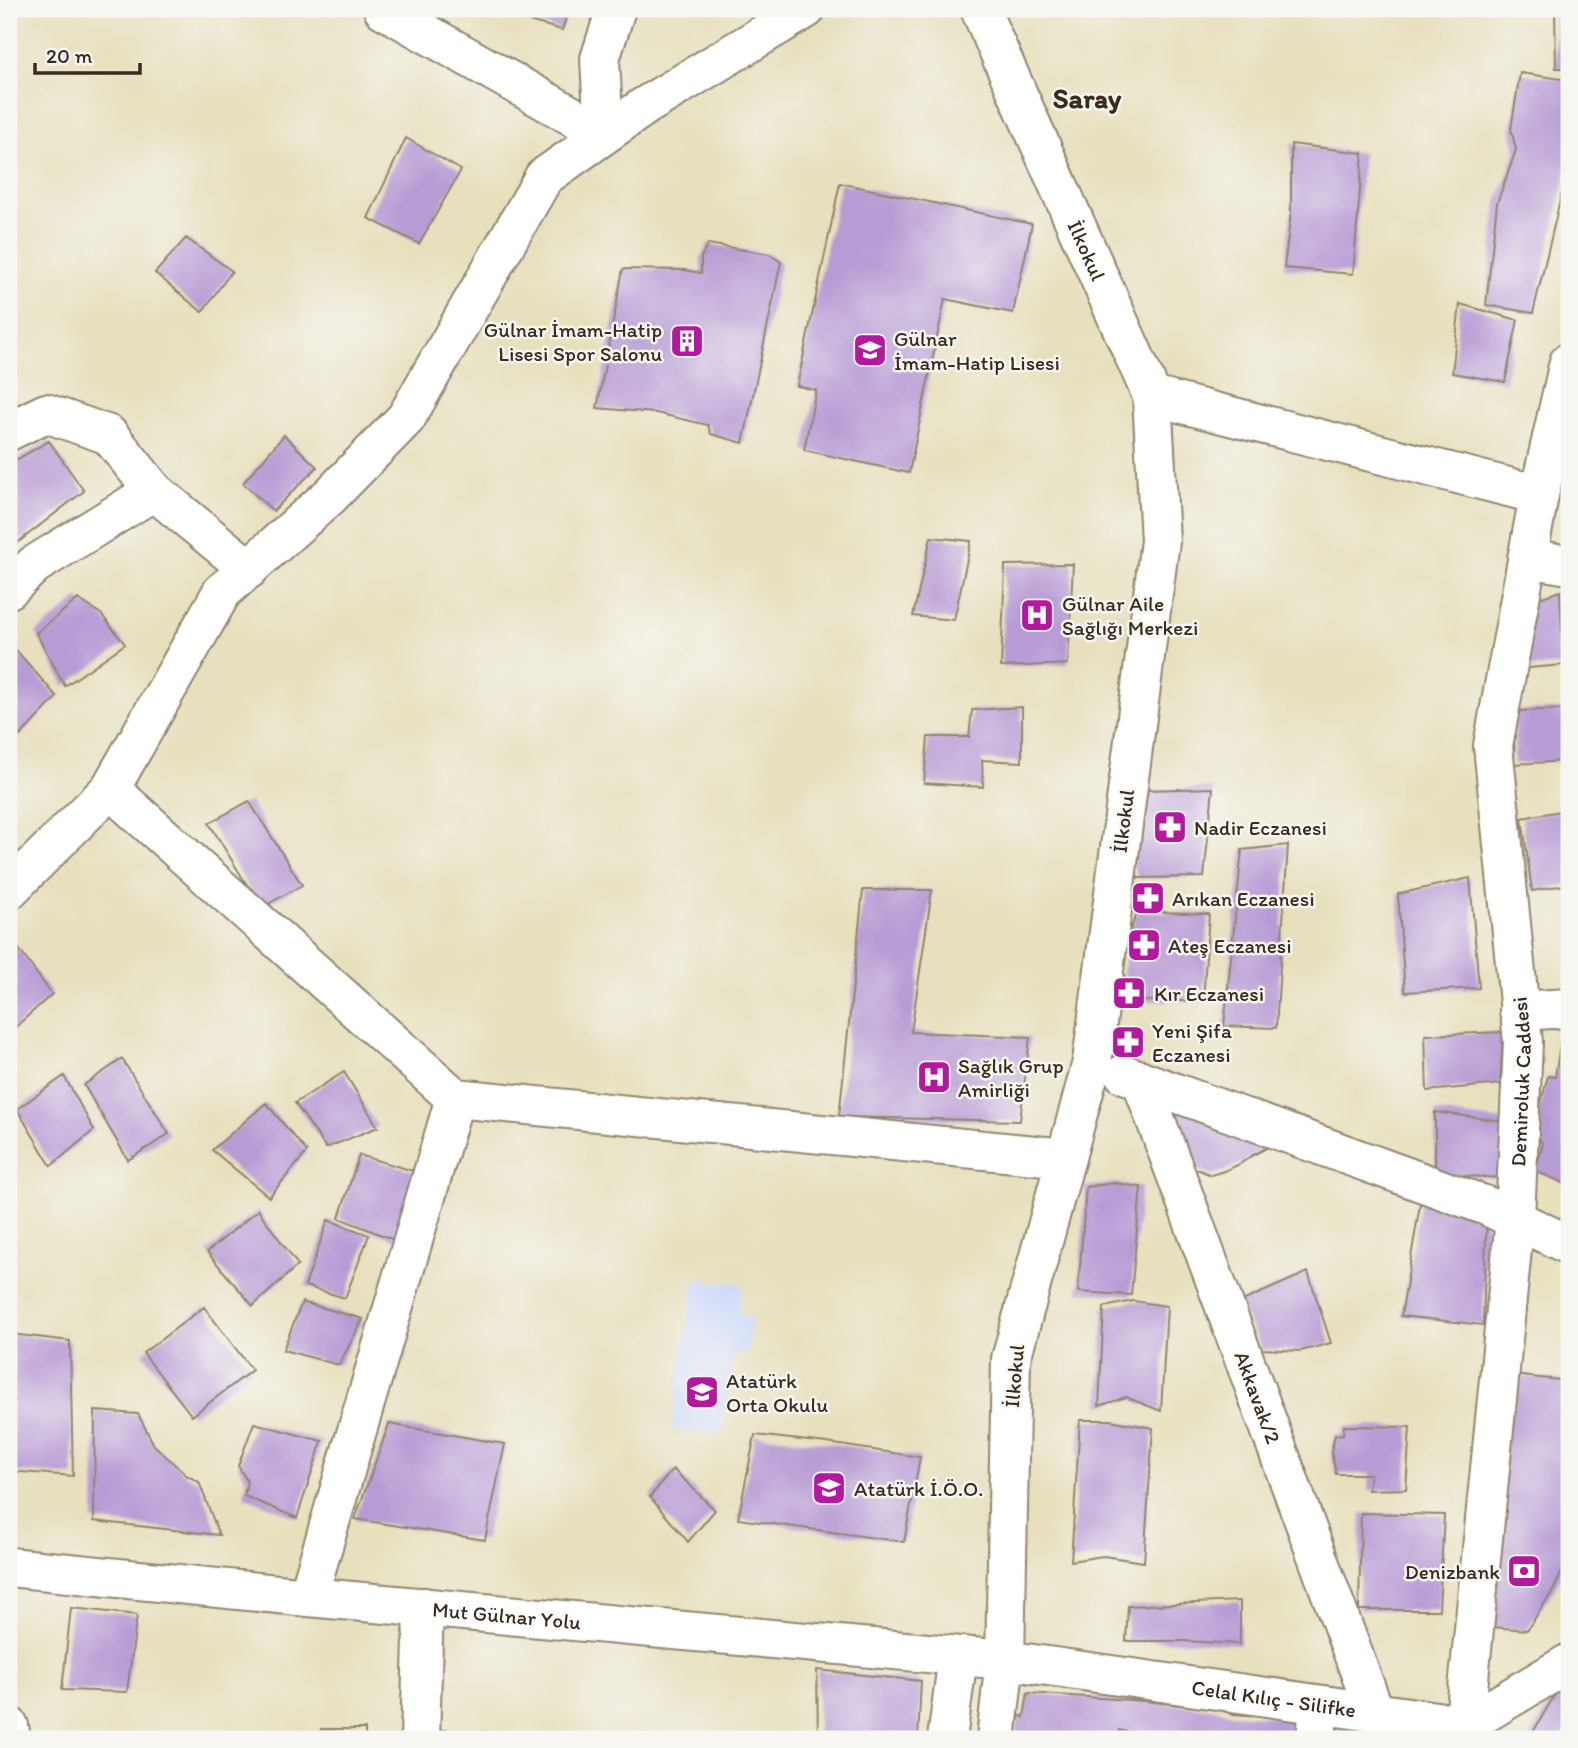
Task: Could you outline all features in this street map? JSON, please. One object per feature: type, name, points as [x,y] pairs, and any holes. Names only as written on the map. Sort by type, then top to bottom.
[{"type":"street","points":[[383,9],[604,134]]},
{"type":"street","points":[[604,134],[600,59],[616,9]]},
{"type":"street","points":[[9,890],[110,789],[222,592],[330,496],[405,418],[544,177],[645,106],[806,9]]},
{"type":"street","name":"İlkokul","points":[[981,9],[1152,396],[1160,541],[1092,1062],[1011,1359],[1005,1660],[996,1739]]},
{"type":"street","name":"Demiroluk Caddesi","points":[[1464,1732],[1515,1220],[1522,1042],[1493,746],[1539,495],[1569,362]]},
{"type":"street","points":[[1152,396],[1539,495]]},
{"type":"street","points":[[9,431],[46,413],[109,435],[154,491],[248,569]]},
{"type":"street","points":[[9,589],[34,565],[154,491]]},
{"type":"street","points":[[1527,558],[1569,565]]},
{"type":"street","points":[[110,789],[455,1098],[1066,1158]]},
{"type":"street","points":[[1519,1011],[1569,1008]]},
{"type":"street","points":[[1092,1062],[1487,1206],[1569,1245]]},
{"type":"street","name":"Akkavak/2","points":[[1141,1080],[1375,1713]]},
{"type":"street","points":[[308,1597],[455,1098]]},
{"type":"street","name":"Mut Gülnar Yolu","points":[[9,1567],[1005,1660]]},
{"type":"street","points":[[420,1739],[424,1607]]},
{"type":"street","points":[[947,1739],[958,1656]]},
{"type":"street","name":"Celal Kılıç - Silifke","points":[[1005,1660],[1318,1722],[1375,1713],[1464,1732]]},
{"type":"street","points":[[1464,1732],[1569,1663]]},
{"type":"street","points":[[9,1726],[12,1739]]},
{"type":"shaded area","name":"Atatürk Orta Okulu","points":[[695,1280],[742,1284],[739,1316],[753,1317],[747,1353],[734,1354],[721,1435],[671,1430]]},
{"type":"building","points":[[485,9],[569,9],[562,30]]},
{"type":"building","points":[[1555,9],[1569,9],[1569,68],[1556,68]]},
{"type":"building","points":[[1520,73],[1569,80],[1569,163],[1533,313],[1486,305],[1497,203],[1516,150],[1511,129]]},
{"type":"building","points":[[406,138],[461,170],[419,244],[368,218]]},
{"type":"building","points":[[1291,144],[1363,153],[1353,274],[1284,268],[1291,212]]},
{"type":"building","name":"Gülnar İmam-Hatip Lisesi","points":[[840,183],[1032,224],[1013,313],[945,299],[909,473],[804,450],[816,390],[797,386]]},
{"type":"building","points":[[186,238],[232,271],[202,312],[155,273]]},
{"type":"building","name":"Gülnar İmam-Hatip Lisesi Spor Salonu","points":[[708,244],[769,254],[781,262],[743,443],[711,434],[708,425],[656,413],[597,408],[623,269],[685,270],[701,273],[701,257]]},
{"type":"building","points":[[1460,304],[1518,320],[1505,382],[1452,373]]},
{"type":"building","points":[[284,435],[317,467],[273,511],[243,483]]},
{"type":"building","points":[[49,441],[84,491],[12,547],[9,545],[9,464]]},
{"type":"building","points":[[931,537],[971,541],[954,620],[913,616]]},
{"type":"building","name":"Gülnar Aile Sağlığı Merkezi","points":[[1073,564],[1068,664],[1001,667],[1005,565]]},
{"type":"building","points":[[1560,591],[1564,665],[1515,669],[1524,603]]},
{"type":"building","points":[[78,599],[101,614],[125,644],[65,686],[36,633]]},
{"type":"building","points":[[9,642],[57,697],[20,736],[9,724]]},
{"type":"building","points":[[1022,707],[1022,762],[982,760],[983,787],[924,783],[928,737],[969,737],[972,710]]},
{"type":"building","points":[[1569,709],[1565,761],[1514,764],[1515,711]]},
{"type":"building","points":[[1213,788],[1204,877],[1138,878],[1130,855],[1146,790]]},
{"type":"building","points":[[249,801],[302,885],[261,908],[209,823]]},
{"type":"building","points":[[1566,810],[1569,823],[1569,884],[1532,891],[1522,818]]},
{"type":"building","points":[[1288,845],[1276,1028],[1224,1026],[1242,850]]},
{"type":"building","points":[[1470,878],[1479,988],[1405,992],[1398,894]]},
{"type":"building","name":"Sağlık Grup Amirliği","points":[[863,890],[932,890],[911,1032],[1030,1037],[1020,1121],[839,1117]]},
{"type":"building","points":[[1138,911],[1209,914],[1203,1001],[1132,1001],[1123,972],[1130,931]]},
{"type":"building","points":[[12,940],[52,994],[9,1033],[9,944]]},
{"type":"building","points":[[1503,1032],[1500,1084],[1427,1091],[1425,1035]]},
{"type":"building","points":[[1569,1035],[1569,1185],[1535,1171],[1543,1144],[1533,1132],[1548,1076],[1555,1077],[1561,1038]]},
{"type":"building","points":[[122,1059],[169,1134],[128,1160],[84,1085]]},
{"type":"building","points":[[344,1072],[378,1127],[326,1148],[295,1103]]},
{"type":"building","points":[[64,1076],[94,1130],[51,1166],[17,1109]]},
{"type":"building","points":[[1170,1097],[1272,1145],[1240,1164],[1211,1175],[1192,1167],[1183,1154]]},
{"type":"building","points":[[266,1103],[307,1152],[269,1197],[212,1150]]},
{"type":"building","points":[[1435,1112],[1503,1121],[1501,1178],[1435,1174]]},
{"type":"building","points":[[359,1155],[417,1172],[397,1241],[339,1218]]},
{"type":"building","points":[[1114,1183],[1141,1187],[1131,1295],[1078,1292],[1086,1187]]},
{"type":"building","points":[[1422,1193],[1487,1206],[1483,1325],[1401,1316]]},
{"type":"building","points":[[258,1210],[298,1265],[253,1306],[207,1252]]},
{"type":"building","points":[[328,1220],[369,1235],[345,1298],[305,1286]]},
{"type":"building","points":[[1308,1272],[1331,1343],[1301,1351],[1262,1349],[1238,1303]]},
{"type":"building","points":[[1133,1301],[1167,1306],[1161,1411],[1126,1397],[1099,1406],[1104,1307]]},
{"type":"building","points":[[302,1302],[363,1319],[339,1365],[283,1350]]},
{"type":"building","points":[[204,1307],[252,1370],[192,1416],[143,1353]]},
{"type":"building","points":[[11,1334],[70,1341],[73,1476],[9,1471]]},
{"type":"building","points":[[1512,1375],[1569,1381],[1569,1482],[1564,1526],[1569,1527],[1569,1557],[1554,1589],[1527,1630],[1479,1626]]},
{"type":"building","points":[[95,1411],[138,1414],[154,1445],[186,1475],[199,1482],[219,1535],[94,1521]]},
{"type":"building","points":[[1080,1420],[1110,1420],[1153,1428],[1144,1562],[1103,1556],[1071,1561]]},
{"type":"building","points":[[254,1423],[322,1441],[297,1518],[244,1496],[247,1481],[238,1466]]},
{"type":"building","points":[[389,1424],[505,1444],[485,1540],[355,1519]]},
{"type":"building","points":[[1344,1426],[1410,1427],[1406,1489],[1368,1490],[1370,1474],[1336,1474],[1331,1452],[1335,1435],[1343,1434]]},
{"type":"building","name":"Atatürk İ.Ö.O.","points":[[755,1435],[920,1457],[904,1542],[738,1519]]},
{"type":"building","points":[[673,1469],[715,1510],[688,1542],[650,1497]]},
{"type":"building","points":[[1361,1513],[1444,1515],[1439,1610],[1359,1610]]},
{"type":"building","points":[[1240,1601],[1240,1644],[1126,1641],[1128,1606]]},
{"type":"building","points":[[71,1608],[137,1615],[127,1692],[62,1690]]},
{"type":"building","points":[[817,1670],[921,1681],[918,1739],[818,1739]]},
{"type":"building","points":[[1569,1677],[1569,1723],[1561,1739],[1529,1739],[1554,1696]]},
{"type":"building","points":[[1028,1693],[1144,1701],[1218,1709],[1232,1714],[1306,1719],[1304,1739],[1173,1739],[1143,1737],[1120,1730],[1119,1739],[1015,1739],[1019,1716],[1024,1717]]},
{"type":"building","points":[[1322,1705],[1402,1716],[1399,1739],[1320,1739]]},
{"type":"building","points":[[321,1729],[365,1729],[365,1739],[320,1739]]},
{"type":"building","points":[[440,1730],[485,1732],[486,1739],[440,1739]]},
{"type":"place","name":"Gülnar İmam-Hatip Lisesi Spor Salonu","points":[[687,341]]},
{"type":"place","name":"Gülnar İmam-Hatip Lisesi","points":[[870,350]]},
{"type":"place","name":"Gülnar Aile Sağlığı Merkezi","points":[[1037,615]]},
{"type":"place","name":"Nadir Eczanesi","points":[[1170,827]]},
{"type":"place","name":"Arıkan Eczanesi","points":[[1148,898]]},
{"type":"place","name":"Ateş Eczanesi","points":[[1144,945]]},
{"type":"place","name":"Kır Eczanesi","points":[[1129,993]]},
{"type":"place","name":"Yeni Şifa Eczanesi","points":[[1128,1042]]},
{"type":"place","name":"Sağlık Grup Amirliği","points":[[934,1077]]},
{"type":"place","name":"Atatürk Orta Okulu","points":[[702,1392]]},
{"type":"place","name":"Atatürk İ.Ö.O.","points":[[829,1488]]},
{"type":"place","name":"Denizbank","points":[[1524,1571]]},
{"type":"district","name":"Saray","points":[[1087,98]]}]
